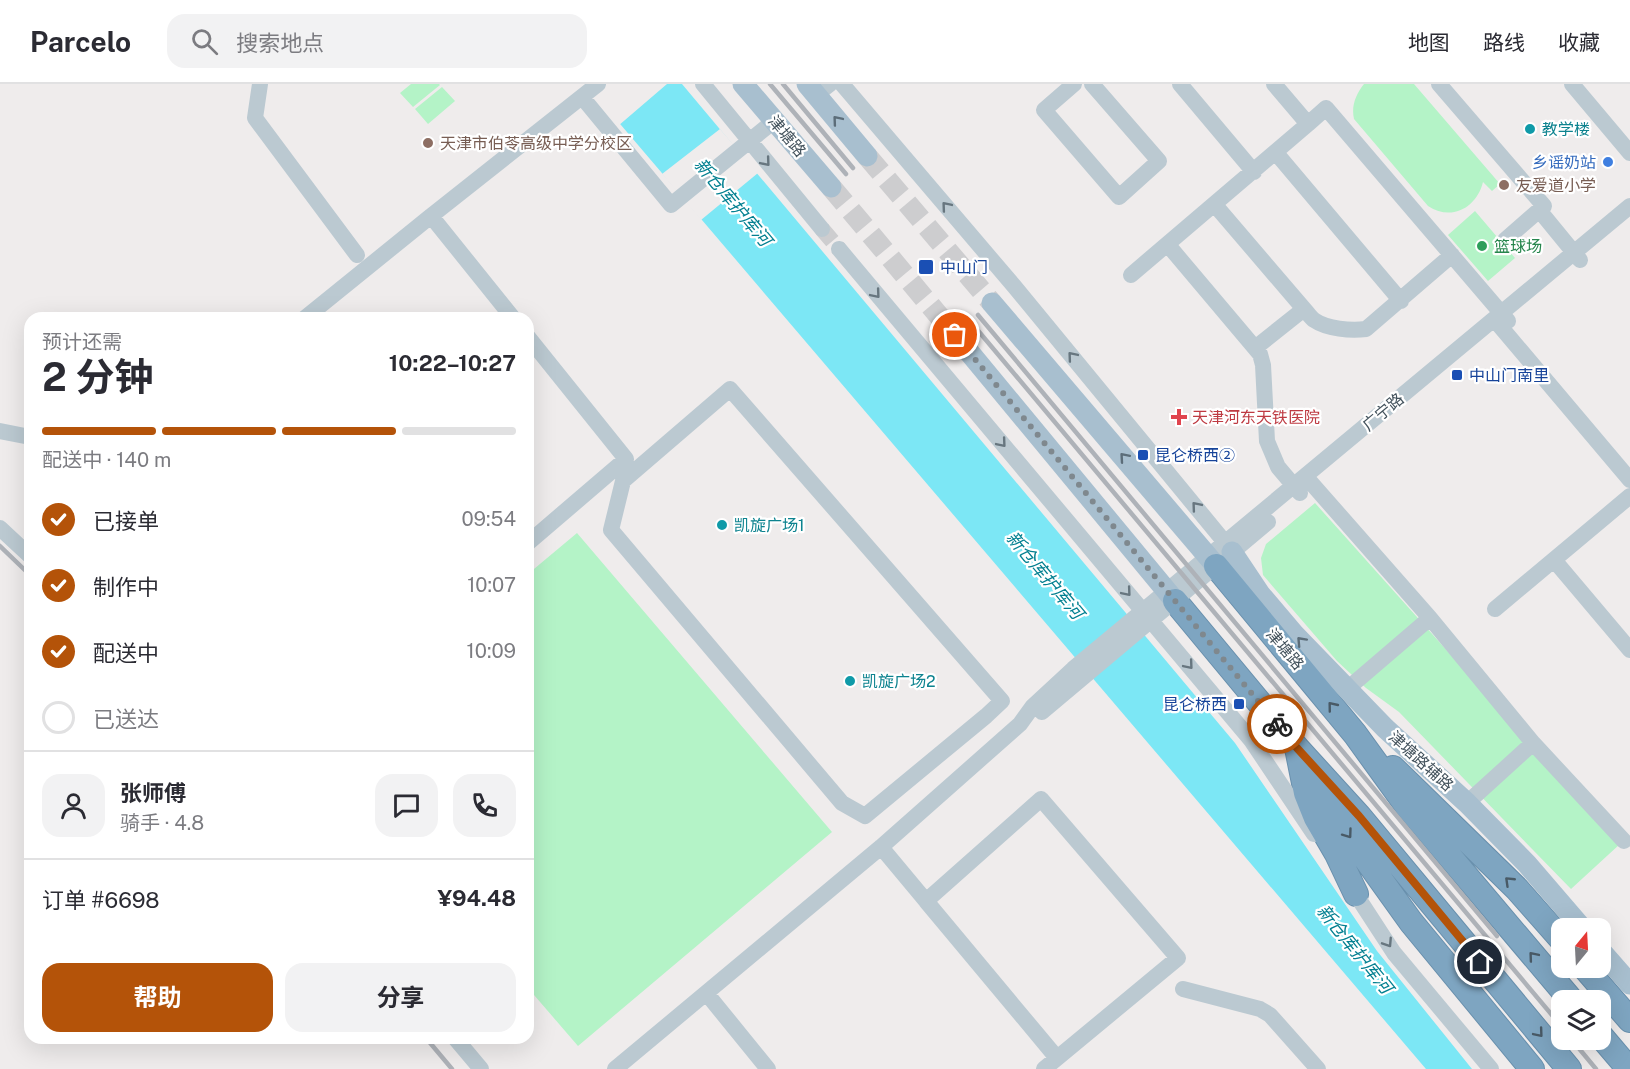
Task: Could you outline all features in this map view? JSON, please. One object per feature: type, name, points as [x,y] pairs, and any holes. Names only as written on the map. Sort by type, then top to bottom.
[{"type":"highway","name":"津塘路","points":[[1220,554],[1407,806],[1563,990]]},
{"type":"highway","points":[[1170,596],[1297,748],[1359,816],[1569,1069]]},
{"type":"highway","points":[[1355,734],[1401,775],[1518,889],[1551,927]]},
{"type":"highway","points":[[1297,748],[1306,793],[1312,809],[1356,894]]},
{"type":"highway","points":[[1297,748],[1340,823],[1411,922],[1532,1069]]},
{"type":"highway","points":[[1594,978],[1630,1020]]},
{"type":"highway","points":[[1611,1048],[1629,1069]]},
{"type":"main road","name":"津塘路","points":[[743,84],[831,187]]},
{"type":"main road","points":[[818,88],[867,156]]},
{"type":"main road","name":"津塘路","points":[[992,303],[1220,554]]},
{"type":"main road","points":[[955,335],[1170,596]]},
{"type":"main road","name":"津塘路辅路","points":[[1220,554],[1260,594],[1346,690],[1467,803],[1527,864],[1573,918]]},
{"type":"main road","points":[[1611,962],[1630,984]]},
{"type":"street","points":[[260,84],[255,118],[357,255]]},
{"type":"street","points":[[703,84],[822,229]]},
{"type":"street","points":[[842,84],[1014,286],[1220,554]]},
{"type":"street","points":[[1074,84],[1044,110],[1119,197],[1159,161],[1092,84]]},
{"type":"street","points":[[1180,84],[1254,172]]},
{"type":"street","points":[[1274,84],[1308,124]]},
{"type":"street","points":[[1439,84],[1544,206],[1504,240]]},
{"type":"street","points":[[1572,84],[1630,153]]},
{"type":"street","points":[[312,312],[591,89],[671,205],[774,121]]},
{"type":"street","points":[[1131,275],[1215,206],[1326,108],[1452,255],[1501,320],[1630,480]]},
{"type":"street","points":[[1276,153],[1401,301]]},
{"type":"street","points":[[1215,206],[1314,320],[1329,327],[1366,329],[1452,255]]},
{"type":"street","name":"广宁路","points":[[1578,257],[1630,206]]},
{"type":"street","points":[[1539,210],[1578,257]]},
{"type":"street","points":[[432,216],[508,312]]},
{"type":"street","name":"广宁路","points":[[615,1069],[881,847],[1020,724],[1033,706],[1077,674],[1578,257],[1630,220]]},
{"type":"street","points":[[1168,245],[1256,348],[1263,364],[1267,441],[1278,467],[1303,486],[1430,618],[1533,743],[1624,841]]},
{"type":"street","points":[[839,249],[1143,618],[1251,740],[1394,953],[1491,1069]]},
{"type":"street","points":[[1256,348],[1304,309]]},
{"type":"street","points":[[534,344],[626,459],[534,538]]},
{"type":"street","points":[[1002,701],[865,816],[857,812],[842,803],[611,530],[623,481],[730,388],[1002,701],[1020,724]]},
{"type":"street","points":[[0,431],[24,435]]},
{"type":"street","points":[[1494,609],[1630,496]]},
{"type":"street","points":[[0,528],[24,550]]},
{"type":"street","points":[[1554,560],[1630,650]]},
{"type":"street","points":[[1346,690],[1430,618]]},
{"type":"street","points":[[1467,803],[1533,743]]},
{"type":"street","points":[[881,847],[926,901],[1050,1064],[1178,958],[1041,799],[926,901]]},
{"type":"street","points":[[1183,989],[1260,1009],[1270,1015],[1318,1069]]},
{"type":"street","points":[[707,994],[768,1069]]},
{"type":"street","points":[[460,1044],[481,1069]]},
{"type":"green space","points":[[411,84],[440,85],[413,107],[400,93]]},
{"type":"green space","points":[[1364,84],[1414,84],[1500,184],[1492,191],[1483,182],[1475,199],[1469,205],[1454,212],[1437,211],[1428,206],[1354,119],[1355,100]]},
{"type":"green space","points":[[442,87],[455,101],[428,124],[415,109]]},
{"type":"green space","name":"篮球场","points":[[1475,211],[1515,258],[1488,281],[1448,235]]},
{"type":"green space","points":[[1315,503],[1620,844],[1571,889],[1399,712],[1366,688],[1337,661],[1263,575],[1261,558],[1266,544]]},
{"type":"green space","points":[[577,533],[832,832],[578,1046],[534,995],[534,569]]},
{"type":"water","name":"新仓库护库河","points":[[586,84],[682,84],[1235,743],[1377,951],[1472,1069],[1426,1069]]},
{"type":"pier","points":[[583,84],[667,84],[618,126]]},
{"type":"pier","points":[[720,129],[758,173],[701,220],[662,174]]},
{"type":"tunnel","points":[[867,156],[992,303]]},
{"type":"tunnel","points":[[831,187],[955,335]]},
{"type":"tunnel","points":[[822,229],[839,249]]},
{"type":"railway","points":[[770,84],[846,174]]},
{"type":"railway","points":[[783,84],[853,168]]},
{"type":"railway","points":[[978,315],[1497,936]]},
{"type":"railway","points":[[970,321],[1551,1014]]},
{"type":"railway","points":[[0,546],[24,569]]},
{"type":"railway","points":[[431,1044],[452,1069]]},
{"type":"railway","points":[[1580,1050],[1596,1069]]},
{"type":"way so far","points":[[955,335],[1277,724]]},
{"type":"place","name":"教学楼","points":[[1530,129]]},
{"type":"place","name":"天津市伯苓高级中学分校区","points":[[428,143]]},
{"type":"place","name":"乡谣奶站","points":[[1608,162]]},
{"type":"place","name":"友爱道小学","points":[[1504,185]]},
{"type":"place","name":"篮球场","points":[[1482,246]]},
{"type":"place","name":"中山门","points":[[926,267]]},
{"type":"place","name":"中山门南里","points":[[1457,375]]},
{"type":"place","name":"天津河东天铁医院","points":[[1179,417]]},
{"type":"place","name":"昆仑桥西②","points":[[1143,455]]},
{"type":"place","name":"凯旋广场1","points":[[722,525]]},
{"type":"place","name":"凯旋广场2","points":[[850,681]]},
{"type":"place","name":"昆仑桥西","points":[[1239,704]]},
{"type":"route","points":[[1277,724],[1359,816],[1480,962]]}]
